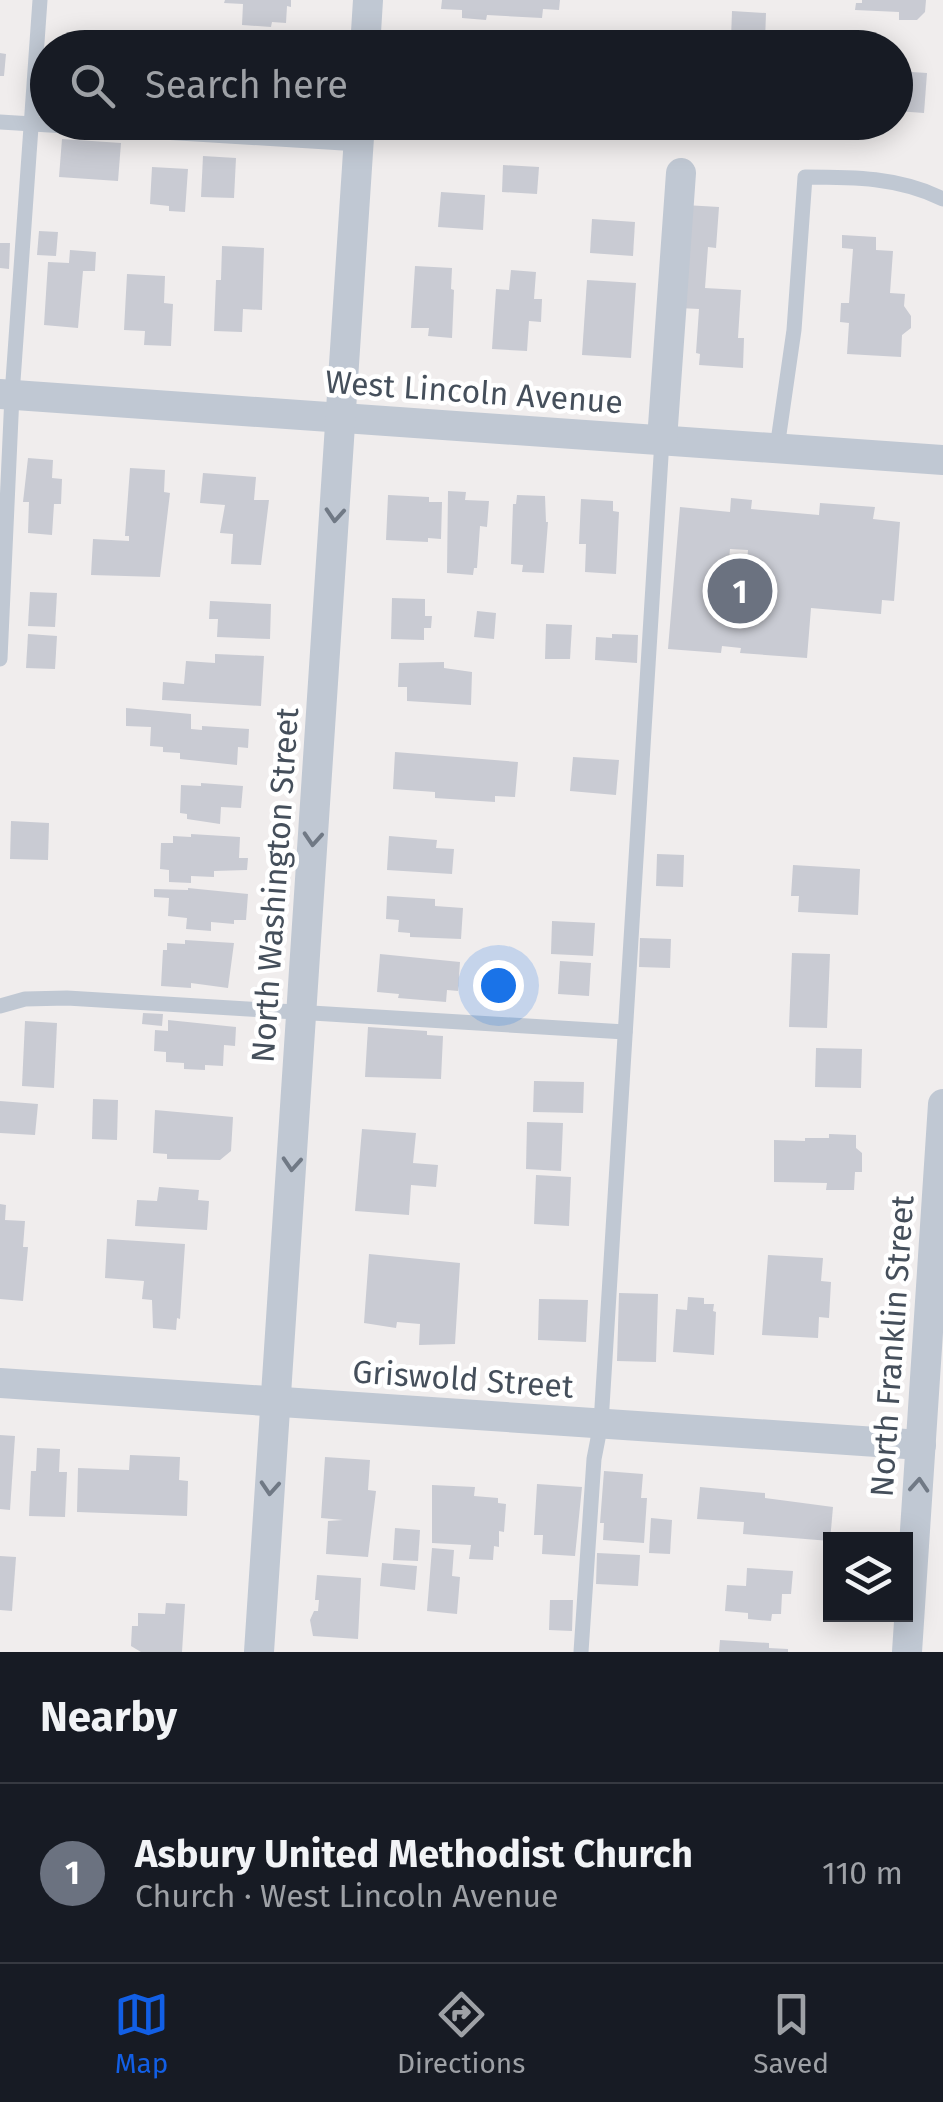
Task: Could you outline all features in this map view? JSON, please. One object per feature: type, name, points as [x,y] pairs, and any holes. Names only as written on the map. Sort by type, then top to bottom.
[{"type":"street","points":[[366,30],[368,0]]},
{"type":"street","name":"North Washington Street","points":[[259,1652],[359,140]]},
{"type":"street","points":[[662,440],[681,173]]},
{"type":"street","name":"West Lincoln Avenue","points":[[6,395],[943,460]]},
{"type":"street","name":"North Franklin Street","points":[[907,1652],[943,1104]]},
{"type":"street","name":"Griswold Street","points":[[0,1383],[921,1444]]},
{"type":"lane","points":[[38,30],[40,0]]},
{"type":"lane","points":[[0,122],[30,124]]},
{"type":"lane","points":[[0,659],[6,395],[30,135]]},
{"type":"lane","points":[[776,448],[794,330],[805,176],[847,176],[915,185],[943,199]]},
{"type":"lane","points":[[581,1652],[594,1459],[601,1423],[662,440]]},
{"type":"lane","points":[[0,1006],[67,998],[625,1032]]},
{"type":"building","points":[[291,0],[291,7],[287,6],[286,23],[272,22],[271,27],[242,25],[243,4],[224,3]]},
{"type":"building","points":[[442,0],[560,0],[559,10],[543,9],[542,18],[487,15],[486,20],[462,18],[462,10],[441,9]]},
{"type":"building","points":[[926,0],[925,12],[917,20],[899,20],[899,12],[855,10],[856,3]]},
{"type":"building","points":[[732,11],[766,13],[765,30],[731,30]]},
{"type":"building","points":[[0,53],[6,54],[4,76],[0,76]]},
{"type":"building","points":[[913,72],[927,73],[924,113],[913,112]]},
{"type":"building","points":[[62,140],[121,143],[118,181],[59,177]]},
{"type":"building","points":[[203,156],[236,158],[234,198],[201,197]]},
{"type":"building","points":[[503,165],[539,167],[537,194],[502,192]]},
{"type":"building","points":[[152,167],[188,169],[185,212],[150,204]]},
{"type":"building","points":[[441,192],[485,195],[483,230],[438,227]]},
{"type":"building","points":[[685,205],[719,207],[716,248],[708,247],[705,288],[741,290],[738,338],[744,338],[743,368],[699,365],[699,309],[679,308]]},
{"type":"building","points":[[592,219],[635,222],[633,256],[590,253]]},
{"type":"building","points":[[39,231],[58,232],[56,256],[37,255]]},
{"type":"building","points":[[842,235],[876,237],[876,250],[893,251],[890,293],[905,294],[904,306],[911,316],[911,328],[902,335],[901,357],[847,354],[849,323],[840,322],[841,303],[849,303],[853,249],[842,248]]},
{"type":"building","points":[[0,243],[10,243],[9,269],[0,268]]},
{"type":"building","points":[[222,246],[264,248],[262,310],[243,309],[242,332],[214,331]]},
{"type":"building","points":[[70,250],[96,252],[95,271],[83,271],[78,328],[44,325],[48,262],[69,263]]},
{"type":"building","points":[[415,266],[452,268],[452,338],[428,336],[429,328],[411,328]]},
{"type":"building","points":[[511,270],[536,272],[534,299],[542,299],[541,322],[529,321],[527,351],[492,349],[496,289],[509,290]]},
{"type":"building","points":[[127,274],[165,276],[164,303],[173,304],[171,346],[144,345],[145,331],[124,330]]},
{"type":"building","points":[[587,280],[636,283],[631,358],[582,355]]},
{"type":"building","points":[[28,458],[53,460],[52,478],[62,479],[61,504],[54,504],[52,535],[28,533],[29,502],[23,502]]},
{"type":"building","points":[[130,468],[165,470],[164,492],[170,493],[160,577],[91,575],[93,539],[129,541],[129,536],[125,536]]},
{"type":"building","points":[[203,473],[256,477],[254,500],[269,500],[261,565],[231,564],[233,534],[220,533],[225,505],[200,503]]},
{"type":"building","points":[[448,491],[466,492],[465,500],[489,501],[487,527],[480,526],[473,575],[447,573]]},
{"type":"building","points":[[388,495],[429,497],[429,502],[442,502],[441,539],[386,540]]},
{"type":"building","points":[[517,495],[545,496],[548,522],[544,573],[522,572],[523,565],[511,564],[513,504]]},
{"type":"building","points":[[731,498],[752,500],[751,509],[819,515],[820,503],[875,507],[873,519],[900,522],[894,601],[882,600],[881,614],[811,608],[807,658],[740,653],[741,648],[722,646],[721,653],[668,649],[680,507],[730,512]],"holes":[[[730,549],[748,550],[744,596],[726,594]]]},
{"type":"building","points":[[581,499],[613,501],[613,511],[619,512],[616,574],[585,572],[586,544],[579,544]]},
{"type":"building","points":[[30,592],[57,593],[55,627],[28,626]]},
{"type":"building","points":[[392,598],[425,599],[425,616],[432,616],[431,628],[424,628],[424,640],[391,639]]},
{"type":"building","points":[[210,601],[271,604],[270,639],[217,637],[218,619],[209,619]]},
{"type":"building","points":[[477,611],[496,613],[494,639],[474,637]]},
{"type":"building","points":[[546,624],[572,625],[570,659],[545,659]]},
{"type":"building","points":[[28,634],[57,636],[55,669],[26,668]]},
{"type":"building","points":[[612,634],[638,635],[637,663],[595,660],[596,637],[612,638]]},
{"type":"building","points":[[215,654],[264,656],[261,706],[162,700],[163,682],[184,684],[186,661],[215,663]]},
{"type":"building","points":[[444,662],[444,668],[472,672],[471,705],[407,701],[407,687],[398,687],[399,663]]},
{"type":"building","points":[[126,708],[191,714],[191,729],[249,729],[248,748],[238,747],[237,765],[180,759],[180,753],[150,746],[151,727],[126,726]]},
{"type":"building","points":[[395,752],[518,762],[515,797],[495,796],[495,802],[435,798],[435,792],[393,789]]},
{"type":"building","points":[[573,757],[619,760],[616,795],[570,791]]},
{"type":"building","points":[[181,785],[243,786],[241,808],[221,807],[220,824],[187,819],[187,814],[180,813]]},
{"type":"building","points":[[11,821],[49,823],[48,860],[10,859]]},
{"type":"building","points":[[173,836],[240,837],[239,858],[248,858],[247,870],[214,871],[214,877],[191,876],[191,883],[169,882],[169,870],[160,869],[161,843],[173,843]]},
{"type":"building","points":[[389,836],[437,840],[436,848],[454,849],[452,874],[387,870]]},
{"type":"building","points":[[657,854],[684,855],[683,887],[656,886]]},
{"type":"building","points":[[793,865],[860,869],[858,915],[798,912],[799,896],[791,896]]},
{"type":"building","points":[[154,889],[248,894],[246,920],[234,920],[234,924],[211,922],[211,931],[186,929],[187,918],[168,916],[169,898],[154,897]]},
{"type":"building","points":[[387,896],[435,899],[435,906],[463,908],[461,939],[410,937],[410,933],[398,932],[399,920],[386,919]]},
{"type":"building","points":[[552,921],[595,923],[593,956],[551,954]]},
{"type":"building","points":[[640,938],[671,939],[670,968],[639,967]]},
{"type":"building","points":[[185,940],[234,943],[228,988],[191,983],[191,988],[161,986],[163,950],[167,950],[167,943],[185,944]]},
{"type":"building","points":[[792,953],[830,954],[827,1028],[789,1027]]},
{"type":"building","points":[[380,954],[460,962],[458,991],[447,990],[446,1002],[377,992]]},
{"type":"building","points":[[560,961],[591,963],[589,996],[558,994]]},
{"type":"building","points":[[143,1013],[163,1014],[162,1026],[142,1024]]},
{"type":"building","points":[[168,1020],[236,1027],[235,1046],[224,1045],[223,1066],[184,1069],[184,1063],[166,1062],[166,1052],[154,1051],[155,1030],[168,1031]]},
{"type":"building","points":[[25,1021],[57,1023],[54,1088],[22,1086]]},
{"type":"building","points":[[368,1027],[427,1031],[427,1035],[443,1036],[441,1079],[365,1077]]},
{"type":"building","points":[[816,1048],[862,1049],[861,1088],[815,1087]]},
{"type":"building","points":[[534,1081],[584,1082],[583,1113],[533,1112]]},
{"type":"building","points":[[93,1099],[118,1100],[117,1140],[92,1139]]},
{"type":"building","points":[[0,1101],[38,1104],[35,1135],[0,1133]]},
{"type":"building","points":[[155,1110],[233,1117],[231,1151],[220,1160],[167,1159],[167,1154],[153,1153]]},
{"type":"building","points":[[527,1122],[563,1123],[561,1171],[526,1169]]},
{"type":"building","points":[[362,1129],[416,1133],[413,1163],[438,1165],[436,1187],[411,1185],[409,1215],[355,1211]]},
{"type":"building","points":[[829,1134],[856,1135],[856,1148],[862,1153],[862,1172],[855,1172],[854,1190],[826,1190],[827,1183],[774,1182],[774,1140],[805,1141],[829,1138]]},
{"type":"building","points":[[536,1175],[571,1177],[569,1226],[534,1224]]},
{"type":"building","points":[[159,1187],[199,1190],[198,1200],[209,1201],[207,1230],[135,1226],[137,1200],[157,1201]]},
{"type":"building","points":[[0,1204],[6,1205],[5,1220],[25,1221],[23,1247],[28,1247],[23,1301],[0,1299]]},
{"type":"building","points":[[107,1239],[185,1244],[176,1330],[153,1328],[152,1300],[142,1299],[144,1281],[105,1278]]},
{"type":"building","points":[[369,1254],[460,1263],[455,1344],[419,1345],[420,1324],[397,1322],[396,1328],[364,1323]]},
{"type":"building","points":[[768,1255],[823,1258],[821,1281],[831,1282],[829,1318],[819,1317],[818,1338],[762,1335]]},
{"type":"building","points":[[619,1293],[658,1294],[656,1362],[617,1361]]},
{"type":"building","points":[[688,1297],[704,1298],[704,1304],[714,1304],[714,1355],[673,1352],[676,1309],[687,1310]]},
{"type":"building","points":[[539,1299],[588,1300],[586,1342],[538,1340]]},
{"type":"building","points":[[0,1435],[15,1436],[10,1510],[0,1509]]},
{"type":"building","points":[[37,1448],[60,1449],[59,1472],[67,1472],[65,1517],[29,1516],[31,1471],[36,1471]]},
{"type":"building","points":[[130,1455],[180,1457],[179,1480],[188,1481],[187,1516],[77,1512],[78,1468],[129,1470]]},
{"type":"building","points":[[325,1457],[370,1460],[368,1490],[376,1491],[368,1557],[326,1554],[328,1521],[343,1520],[321,1518]]},
{"type":"building","points":[[604,1471],[643,1474],[641,1498],[647,1498],[644,1543],[603,1540],[604,1523],[600,1523]]},
{"type":"building","points":[[537,1484],[582,1487],[575,1556],[542,1554],[543,1535],[534,1535]]},
{"type":"building","points":[[432,1485],[475,1487],[474,1496],[498,1498],[498,1503],[506,1504],[504,1532],[499,1531],[499,1547],[494,1546],[493,1560],[469,1559],[471,1545],[432,1543]]},
{"type":"building","points":[[700,1487],[765,1493],[765,1498],[833,1507],[831,1532],[823,1532],[823,1540],[743,1534],[744,1522],[697,1519]]},
{"type":"building","points":[[651,1518],[672,1520],[670,1554],[649,1553]]},
{"type":"building","points":[[395,1528],[420,1530],[418,1561],[393,1560]]},
{"type":"building","points":[[432,1548],[454,1550],[452,1576],[460,1577],[457,1614],[427,1611]]},
{"type":"building","points":[[597,1553],[640,1555],[638,1586],[596,1584]]},
{"type":"building","points":[[0,1556],[16,1557],[12,1611],[0,1610]]},
{"type":"building","points":[[382,1563],[417,1566],[415,1590],[380,1586]]},
{"type":"building","points":[[747,1568],[793,1571],[791,1594],[782,1594],[781,1614],[772,1614],[771,1621],[725,1611],[727,1585],[746,1586]]},
{"type":"building","points":[[317,1575],[361,1578],[358,1639],[313,1636],[310,1620],[318,1611]]},
{"type":"building","points":[[550,1600],[573,1600],[572,1631],[549,1630]]},
{"type":"building","points":[[166,1603],[185,1604],[182,1652],[141,1652],[131,1646],[132,1626],[138,1626],[138,1613],[165,1614]]},
{"type":"building","points":[[720,1640],[769,1643],[769,1648],[788,1652],[719,1652]]},
{"type":"place","name":"Asbury United Methodist Church","points":[[740,591]]}]
